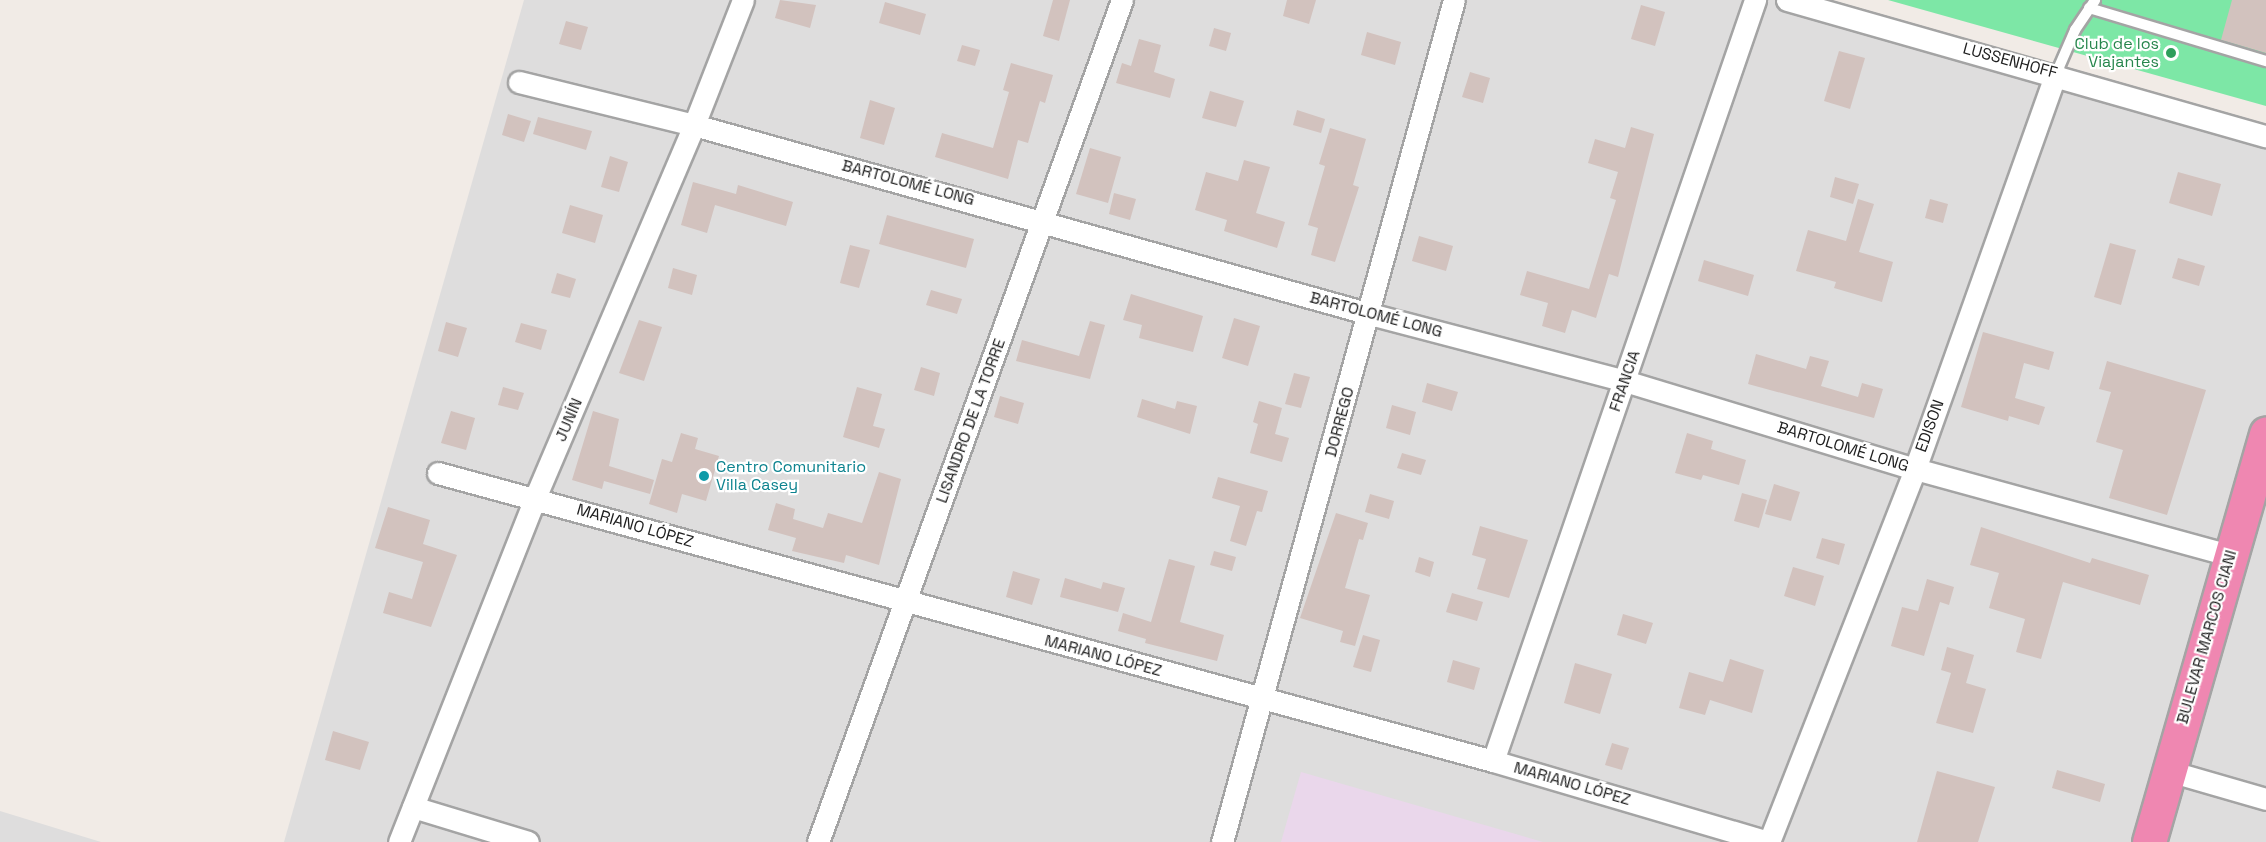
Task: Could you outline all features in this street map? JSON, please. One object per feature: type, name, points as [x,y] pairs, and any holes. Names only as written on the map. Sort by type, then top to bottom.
[{"type":"highway","name":"BULEVAR MARCOS CIANI","points":[[2149,842],[2266,433]]},
{"type":"street","name":"JUNÍN","points":[[399,842],[535,498],[694,125],[743,0]]},
{"type":"street","name":"LISANDRO DE LA TORRE","points":[[818,842],[1045,221],[1122,0]]},
{"type":"street","name":"DORREGO","points":[[1222,842],[1264,700],[1454,0]]},
{"type":"street","name":"FRANCIA","points":[[1493,761],[1755,0]]},
{"type":"street","name":"LUSSENHOFF","points":[[1787,0],[2056,74],[2266,136]]},
{"type":"street","name":"EDISON","points":[[1769,842],[1915,469],[2056,74]]},
{"type":"street","name":"BARTOLOMÉ LONG","points":[[519,82],[694,125],[1045,221],[1370,314],[1625,381],[1915,469],[2230,555]]},
{"type":"street","name":"MARIANO LÓPEZ","points":[[438,473],[1493,761],[1769,842]]},
{"type":"street","points":[[2169,771],[2266,799]]},
{"type":"street","points":[[413,807],[528,842]]},
{"type":"lane","points":[[2056,74],[2092,4],[2266,61]]},
{"type":"shaded area","points":[[524,0],[1787,0],[2266,136],[2266,842],[284,842]]},
{"type":"shaded area","points":[[1301,772],[1543,842],[1281,842]]},
{"type":"shaded area","points":[[0,811],[101,842],[0,842]]},
{"type":"green space","name":"Club de los Viajantes","points":[[1888,0],[2266,0],[2266,106]]},
{"type":"building","points":[[780,0],[816,5],[810,28],[775,18]]},
{"type":"building","points":[[1053,0],[1070,0],[1059,41],[1043,36]]},
{"type":"building","points":[[1287,0],[1316,0],[1309,24],[1283,16]]},
{"type":"building","points":[[2232,0],[2266,0],[2266,53],[2221,40]]},
{"type":"building","points":[[885,2],[926,14],[920,35],[879,23]]},
{"type":"building","points":[[1641,5],[1665,12],[1655,46],[1631,39]]},
{"type":"building","points":[[566,21],[588,27],[581,50],[559,44]]},
{"type":"building","points":[[1214,28],[1231,33],[1226,51],[1209,46]]},
{"type":"building","points":[[1367,32],[1401,42],[1395,65],[1361,55]]},
{"type":"building","points":[[1139,39],[1161,45],[1154,72],[1175,79],[1170,98],[1116,83],[1122,63],[1131,66]]},
{"type":"building","points":[[962,45],[980,50],[975,66],[957,61]]},
{"type":"building","points":[[1839,51],[1865,58],[1850,109],[1824,101]]},
{"type":"building","points":[[1011,63],[1053,75],[1045,103],[1040,101],[1028,143],[1018,140],[1008,179],[935,157],[942,133],[993,148],[1009,92],[1003,90]]},
{"type":"building","points":[[1470,72],[1490,78],[1483,103],[1462,97]]},
{"type":"building","points":[[1210,91],[1244,101],[1236,127],[1202,118]]},
{"type":"building","points":[[870,100],[895,108],[884,145],[860,138]]},
{"type":"building","points":[[1297,110],[1325,119],[1321,133],[1293,125]]},
{"type":"building","points":[[508,114],[531,121],[524,142],[502,135]]},
{"type":"building","points":[[538,117],[592,131],[586,150],[533,134]]},
{"type":"building","points":[[1631,127],[1654,134],[1618,277],[1609,274],[1596,318],[1572,310],[1565,333],[1542,326],[1548,303],[1520,295],[1527,271],[1589,289],[1616,200],[1610,198],[1618,172],[1588,163],[1595,139],[1625,148]]},
{"type":"building","points":[[1330,128],[1366,139],[1353,185],[1359,187],[1335,262],[1311,255],[1318,228],[1308,225],[1325,166],[1319,164]]},
{"type":"building","points":[[1090,148],[1121,157],[1108,203],[1076,194]]},
{"type":"building","points":[[610,156],[628,162],[619,192],[601,187]]},
{"type":"building","points":[[1244,160],[1270,167],[1256,213],[1285,222],[1277,248],[1224,231],[1227,220],[1195,210],[1206,172],[1238,181]]},
{"type":"building","points":[[2178,172],[2221,184],[2212,216],[2169,203]]},
{"type":"building","points":[[1835,177],[1859,184],[1853,204],[1830,197]]},
{"type":"building","points":[[693,182],[736,194],[738,185],[793,202],[786,226],[715,205],[707,233],[681,225]]},
{"type":"building","points":[[1114,193],[1136,199],[1130,220],[1109,214]]},
{"type":"building","points":[[1858,199],[1874,204],[1859,252],[1893,262],[1882,302],[1834,288],[1836,282],[1796,271],[1808,230],[1846,241]]},
{"type":"building","points":[[1930,199],[1948,204],[1943,223],[1925,218]]},
{"type":"building","points":[[570,205],[603,215],[595,243],[562,233]]},
{"type":"building","points":[[887,215],[974,239],[966,268],[879,244]]},
{"type":"building","points":[[1419,236],[1453,246],[1446,271],[1412,261]]},
{"type":"building","points":[[2110,243],[2136,250],[2121,305],[2094,297]]},
{"type":"building","points":[[850,245],[870,250],[859,288],[840,283]]},
{"type":"building","points":[[2178,258],[2205,266],[2199,286],[2172,278]]},
{"type":"building","points":[[1704,260],[1754,275],[1748,296],[1698,281]]},
{"type":"building","points":[[673,268],[697,275],[692,295],[668,288]]},
{"type":"building","points":[[557,273],[576,279],[570,298],[551,293]]},
{"type":"building","points":[[931,290],[962,299],[957,314],[926,305]]},
{"type":"building","points":[[1131,294],[1203,316],[1193,352],[1139,338],[1142,325],[1123,320]]},
{"type":"building","points":[[1234,318],[1260,326],[1248,366],[1222,358]]},
{"type":"building","points":[[639,320],[662,327],[644,381],[619,373]]},
{"type":"building","points":[[1090,321],[1105,325],[1090,379],[1016,361],[1022,340],[1079,356]]},
{"type":"building","points":[[446,322],[467,328],[458,357],[438,351]]},
{"type":"building","points":[[521,323],[547,330],[541,350],[515,342]]},
{"type":"building","points":[[1983,332],[2054,352],[2049,370],[2024,363],[2015,398],[2045,407],[2039,425],[2009,416],[2008,421],[1961,407]]},
{"type":"building","points":[[1756,354],[1806,369],[1810,356],[1829,361],[1821,386],[1858,397],[1862,383],[1883,389],[1874,418],[1748,384]]},
{"type":"building","points":[[2107,361],[2206,390],[2167,515],[2109,498],[2123,450],[2096,442],[2111,392],[2099,389]]},
{"type":"building","points":[[921,367],[940,373],[934,396],[914,390]]},
{"type":"building","points":[[1294,373],[1310,377],[1301,408],[1285,404]]},
{"type":"building","points":[[1427,383],[1458,392],[1452,411],[1422,402]]},
{"type":"building","points":[[503,387],[524,393],[518,410],[498,405]]},
{"type":"building","points":[[857,387],[882,394],[873,426],[885,429],[879,448],[843,437]]},
{"type":"building","points":[[1000,396],[1024,403],[1018,424],[994,417]]},
{"type":"building","points":[[1142,399],[1175,409],[1177,401],[1197,406],[1190,434],[1137,417]]},
{"type":"building","points":[[1259,401],[1282,408],[1275,434],[1289,438],[1282,462],[1250,453],[1258,424],[1253,422]]},
{"type":"building","points":[[1392,405],[1416,412],[1410,435],[1386,428]]},
{"type":"building","points":[[451,411],[475,418],[466,450],[441,443]]},
{"type":"building","points":[[593,411],[619,419],[609,466],[654,480],[650,494],[604,481],[602,489],[572,480]]},
{"type":"building","points":[[681,433],[698,438],[695,449],[719,456],[706,501],[682,494],[677,513],[649,504],[662,459],[672,462]]},
{"type":"building","points":[[1687,433],[1713,441],[1711,449],[1746,460],[1739,485],[1703,475],[1701,480],[1675,473]]},
{"type":"building","points":[[1402,453],[1426,460],[1421,475],[1397,468]]},
{"type":"building","points":[[879,472],[901,479],[879,565],[846,555],[844,563],[792,551],[796,538],[768,530],[776,503],[795,509],[793,519],[823,528],[828,513],[862,523]]},
{"type":"building","points":[[1218,477],[1268,491],[1262,512],[1257,511],[1246,546],[1230,541],[1240,506],[1212,498]]},
{"type":"building","points":[[1774,484],[1800,492],[1791,521],[1765,514]]},
{"type":"building","points":[[1742,493],[1767,500],[1759,528],[1734,521]]},
{"type":"building","points":[[1370,494],[1394,501],[1389,519],[1365,512]]},
{"type":"building","points":[[388,507],[430,520],[423,544],[457,555],[431,627],[383,613],[389,592],[412,599],[423,562],[375,548]]},
{"type":"building","points":[[1336,513],[1368,523],[1363,540],[1359,539],[1345,588],[1370,595],[1355,646],[1340,642],[1343,631],[1300,618]]},
{"type":"building","points":[[1480,526],[1528,540],[1509,598],[1477,589],[1486,559],[1472,555]]},
{"type":"building","points":[[1981,527],[2090,563],[2092,558],[2149,575],[2140,605],[2063,582],[2041,659],[2016,652],[2025,619],[1989,608],[1999,573],[1970,565]]},
{"type":"building","points":[[1822,538],[1845,544],[1839,565],[1816,558]]},
{"type":"building","points":[[1214,551],[1236,557],[1232,571],[1210,565]]},
{"type":"building","points":[[1419,557],[1434,562],[1430,577],[1415,572]]},
{"type":"building","points":[[1169,559],[1195,566],[1180,622],[1224,635],[1217,661],[1145,643],[1146,639],[1118,631],[1123,613],[1151,622]]},
{"type":"building","points":[[1793,567],[1824,576],[1815,606],[1784,596]]},
{"type":"building","points":[[1013,571],[1040,579],[1032,605],[1006,597]]},
{"type":"building","points":[[1065,578],[1101,589],[1103,582],[1125,588],[1118,612],[1060,597]]},
{"type":"building","points":[[1927,579],[1954,587],[1949,605],[1940,602],[1924,656],[1891,646],[1902,607],[1918,611]]},
{"type":"building","points":[[1452,593],[1483,602],[1477,621],[1446,612]]},
{"type":"building","points":[[1623,614],[1653,623],[1646,644],[1617,635]]},
{"type":"building","points":[[1363,635],[1380,640],[1371,672],[1353,667]]},
{"type":"building","points":[[1947,647],[1974,655],[1966,683],[1986,689],[1973,733],[1936,723],[1951,673],[1941,670]]},
{"type":"building","points":[[1730,659],[1764,670],[1752,713],[1710,700],[1705,715],[1679,708],[1689,672],[1723,682]]},
{"type":"building","points":[[1453,660],[1480,668],[1474,690],[1447,682]]},
{"type":"building","points":[[1575,663],[1612,674],[1600,714],[1564,703]]},
{"type":"building","points":[[333,731],[369,742],[360,770],[325,760]]},
{"type":"building","points":[[1612,743],[1629,748],[1622,770],[1605,765]]},
{"type":"building","points":[[2057,770],[2105,784],[2100,802],[2052,788]]},
{"type":"building","points":[[1937,771],[1995,787],[1978,842],[1917,842]]},
{"type":"place","name":"Club de los Viajantes","points":[[2171,53]]},
{"type":"place","name":"Centro Comunitario Villa Casey","points":[[704,476]]}]
